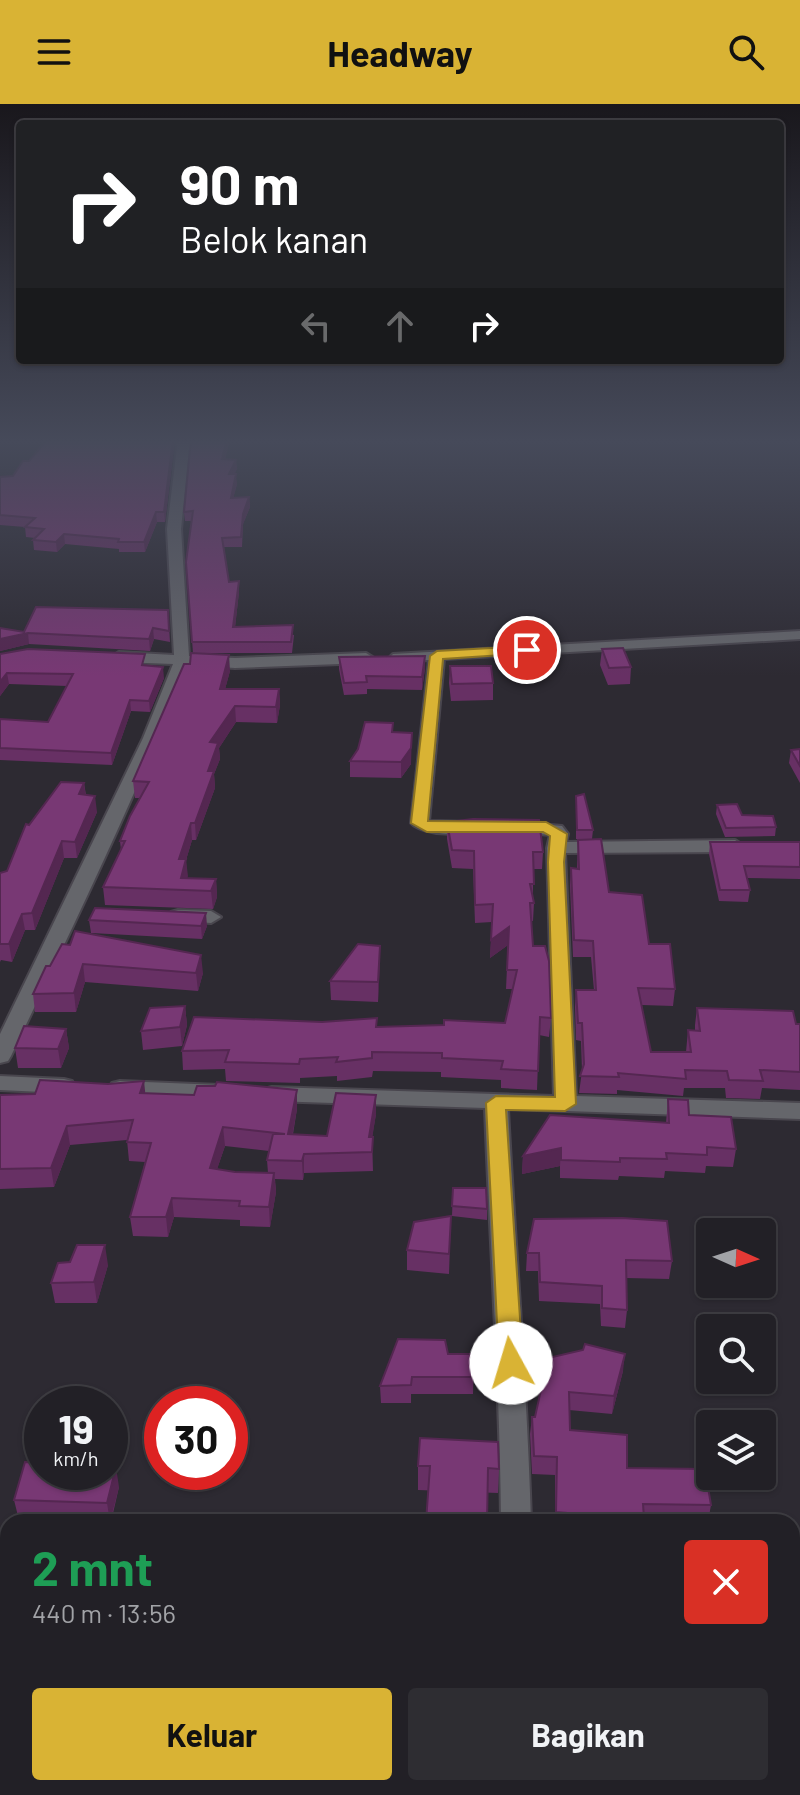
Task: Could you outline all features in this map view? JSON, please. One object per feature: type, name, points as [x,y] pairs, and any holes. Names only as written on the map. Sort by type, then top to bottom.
[{"type":"street","points":[[0,1056],[78,913],[182,662],[175,518]]},
{"type":"street","points":[[98,656],[182,662],[437,656],[800,635]]},
{"type":"street","points":[[437,656],[420,823],[427,827],[552,828],[559,834],[556,848],[565,1104]]},
{"type":"street","points":[[556,848],[751,845]]},
{"type":"street","points":[[164,915],[211,917]]},
{"type":"street","points":[[0,1083],[496,1103],[800,1111]]},
{"type":"street","points":[[496,1103],[507,1334],[514,1392],[516,1514]]},
{"type":"building","points":[[35,518],[154,518],[144,542],[118,542],[119,539],[64,534],[56,542],[33,540],[44,529],[25,527]]},
{"type":"building","points":[[192,518],[243,518],[241,537],[222,538],[229,582],[239,581],[233,627],[293,625],[291,642],[192,642],[186,562]]},
{"type":"building","points":[[36,607],[168,610],[169,631],[153,628],[149,639],[28,633],[0,639],[0,628],[24,632]]},
{"type":"building","points":[[623,648],[631,667],[609,668],[602,649]]},
{"type":"building","points":[[28,649],[145,654],[142,665],[163,667],[149,701],[130,700],[111,753],[0,748],[0,719],[48,722],[73,674],[7,673],[0,682],[0,654]]},
{"type":"building","points":[[191,653],[229,655],[220,689],[279,689],[276,707],[235,706],[210,742],[218,743],[208,771],[214,771],[179,859],[186,859],[181,878],[216,879],[211,891],[103,887],[125,841],[120,841],[130,816],[149,782],[133,781],[184,664],[190,664]]},
{"type":"building","points":[[425,656],[422,677],[366,676],[367,682],[344,683],[339,657]]},
{"type":"building","points":[[450,666],[491,666],[493,683],[452,684]]},
{"type":"building","points":[[365,722],[393,723],[392,732],[412,733],[411,748],[401,762],[350,761],[358,749]]},
{"type":"building","points":[[800,749],[800,766],[791,750]]},
{"type":"building","points":[[61,782],[84,783],[79,794],[95,796],[75,842],[62,841],[32,913],[22,914],[9,944],[0,944],[0,873],[7,871],[26,824],[29,825]]},
{"type":"building","points":[[584,794],[593,830],[577,830],[576,796]]},
{"type":"building","points":[[737,804],[742,815],[773,816],[776,827],[726,828],[717,805]]},
{"type":"building","points":[[473,819],[539,820],[543,852],[533,852],[534,884],[530,884],[534,903],[530,903],[533,946],[545,946],[549,961],[551,1018],[540,1017],[538,1071],[501,1069],[503,1061],[442,1058],[442,1053],[372,1052],[372,1058],[336,1062],[338,1057],[300,1059],[299,1064],[225,1062],[229,1050],[182,1051],[194,1017],[322,1022],[377,1018],[376,1027],[444,1025],[444,1020],[505,1023],[517,970],[507,970],[509,927],[491,940],[493,904],[475,905],[474,851],[452,850],[447,822]]},
{"type":"building","points":[[601,839],[609,892],[642,895],[649,944],[670,944],[675,989],[638,988],[651,1052],[691,1052],[688,1030],[700,1031],[697,1008],[793,1011],[796,1024],[800,1024],[800,1072],[760,1070],[763,1081],[729,1080],[727,1071],[685,1070],[686,1079],[618,1073],[619,1077],[580,1076],[584,1064],[582,1023],[578,1023],[576,990],[596,990],[593,941],[574,940],[571,868],[579,869],[578,840]]},
{"type":"building","points":[[710,842],[800,842],[800,867],[744,866],[750,890],[720,890]]},
{"type":"building","points":[[95,908],[206,913],[201,926],[89,920]]},
{"type":"building","points":[[75,931],[201,955],[196,973],[83,964],[74,993],[33,994],[46,966],[50,966],[62,944],[70,945]]},
{"type":"building","points":[[358,944],[380,946],[378,982],[330,981]]},
{"type":"building","points":[[185,1006],[180,1027],[141,1031],[150,1008]]},
{"type":"building","points":[[24,1026],[66,1029],[58,1049],[15,1048]]},
{"type":"building","points":[[40,1080],[108,1084],[144,1081],[140,1093],[194,1095],[197,1086],[215,1086],[217,1082],[297,1090],[288,1134],[327,1136],[336,1093],[376,1095],[369,1137],[373,1137],[372,1152],[304,1154],[302,1161],[267,1160],[273,1134],[285,1134],[223,1127],[210,1168],[274,1173],[269,1207],[239,1206],[240,1201],[172,1198],[166,1217],[130,1217],[151,1143],[127,1142],[133,1120],[67,1126],[51,1168],[0,1169],[0,1095],[35,1094]]},
{"type":"building","points":[[668,1099],[688,1100],[689,1115],[731,1117],[736,1149],[707,1147],[707,1155],[666,1153],[667,1159],[620,1158],[620,1162],[561,1160],[561,1148],[523,1156],[550,1115],[669,1123]]},
{"type":"building","points":[[453,1188],[486,1188],[487,1209],[452,1206]]},
{"type":"building","points":[[451,1216],[449,1254],[407,1250],[414,1222]]},
{"type":"building","points":[[534,1219],[667,1221],[672,1261],[626,1260],[627,1310],[602,1308],[602,1286],[540,1282],[539,1253],[527,1253]]},
{"type":"building","points":[[77,1245],[105,1245],[94,1282],[51,1283],[58,1263],[70,1262]]},
{"type":"building","points":[[398,1339],[445,1340],[448,1354],[474,1354],[473,1377],[412,1377],[411,1385],[380,1386]]},
{"type":"building","points":[[585,1344],[625,1354],[614,1396],[569,1392],[570,1430],[627,1435],[627,1468],[696,1469],[696,1490],[708,1490],[711,1505],[643,1504],[644,1514],[556,1512],[557,1457],[534,1456],[532,1417],[535,1417],[548,1358],[583,1350]]},
{"type":"building","points":[[420,1438],[498,1442],[499,1469],[488,1468],[487,1514],[427,1514],[430,1466],[418,1466]]},
{"type":"building","points":[[24,1465],[24,1490],[110,1490],[107,1503],[14,1500]]},
{"type":"route","points":[[511,1363],[496,1103],[565,1104],[556,862],[559,834],[546,827],[427,827],[420,823],[437,656],[527,650]]}]
